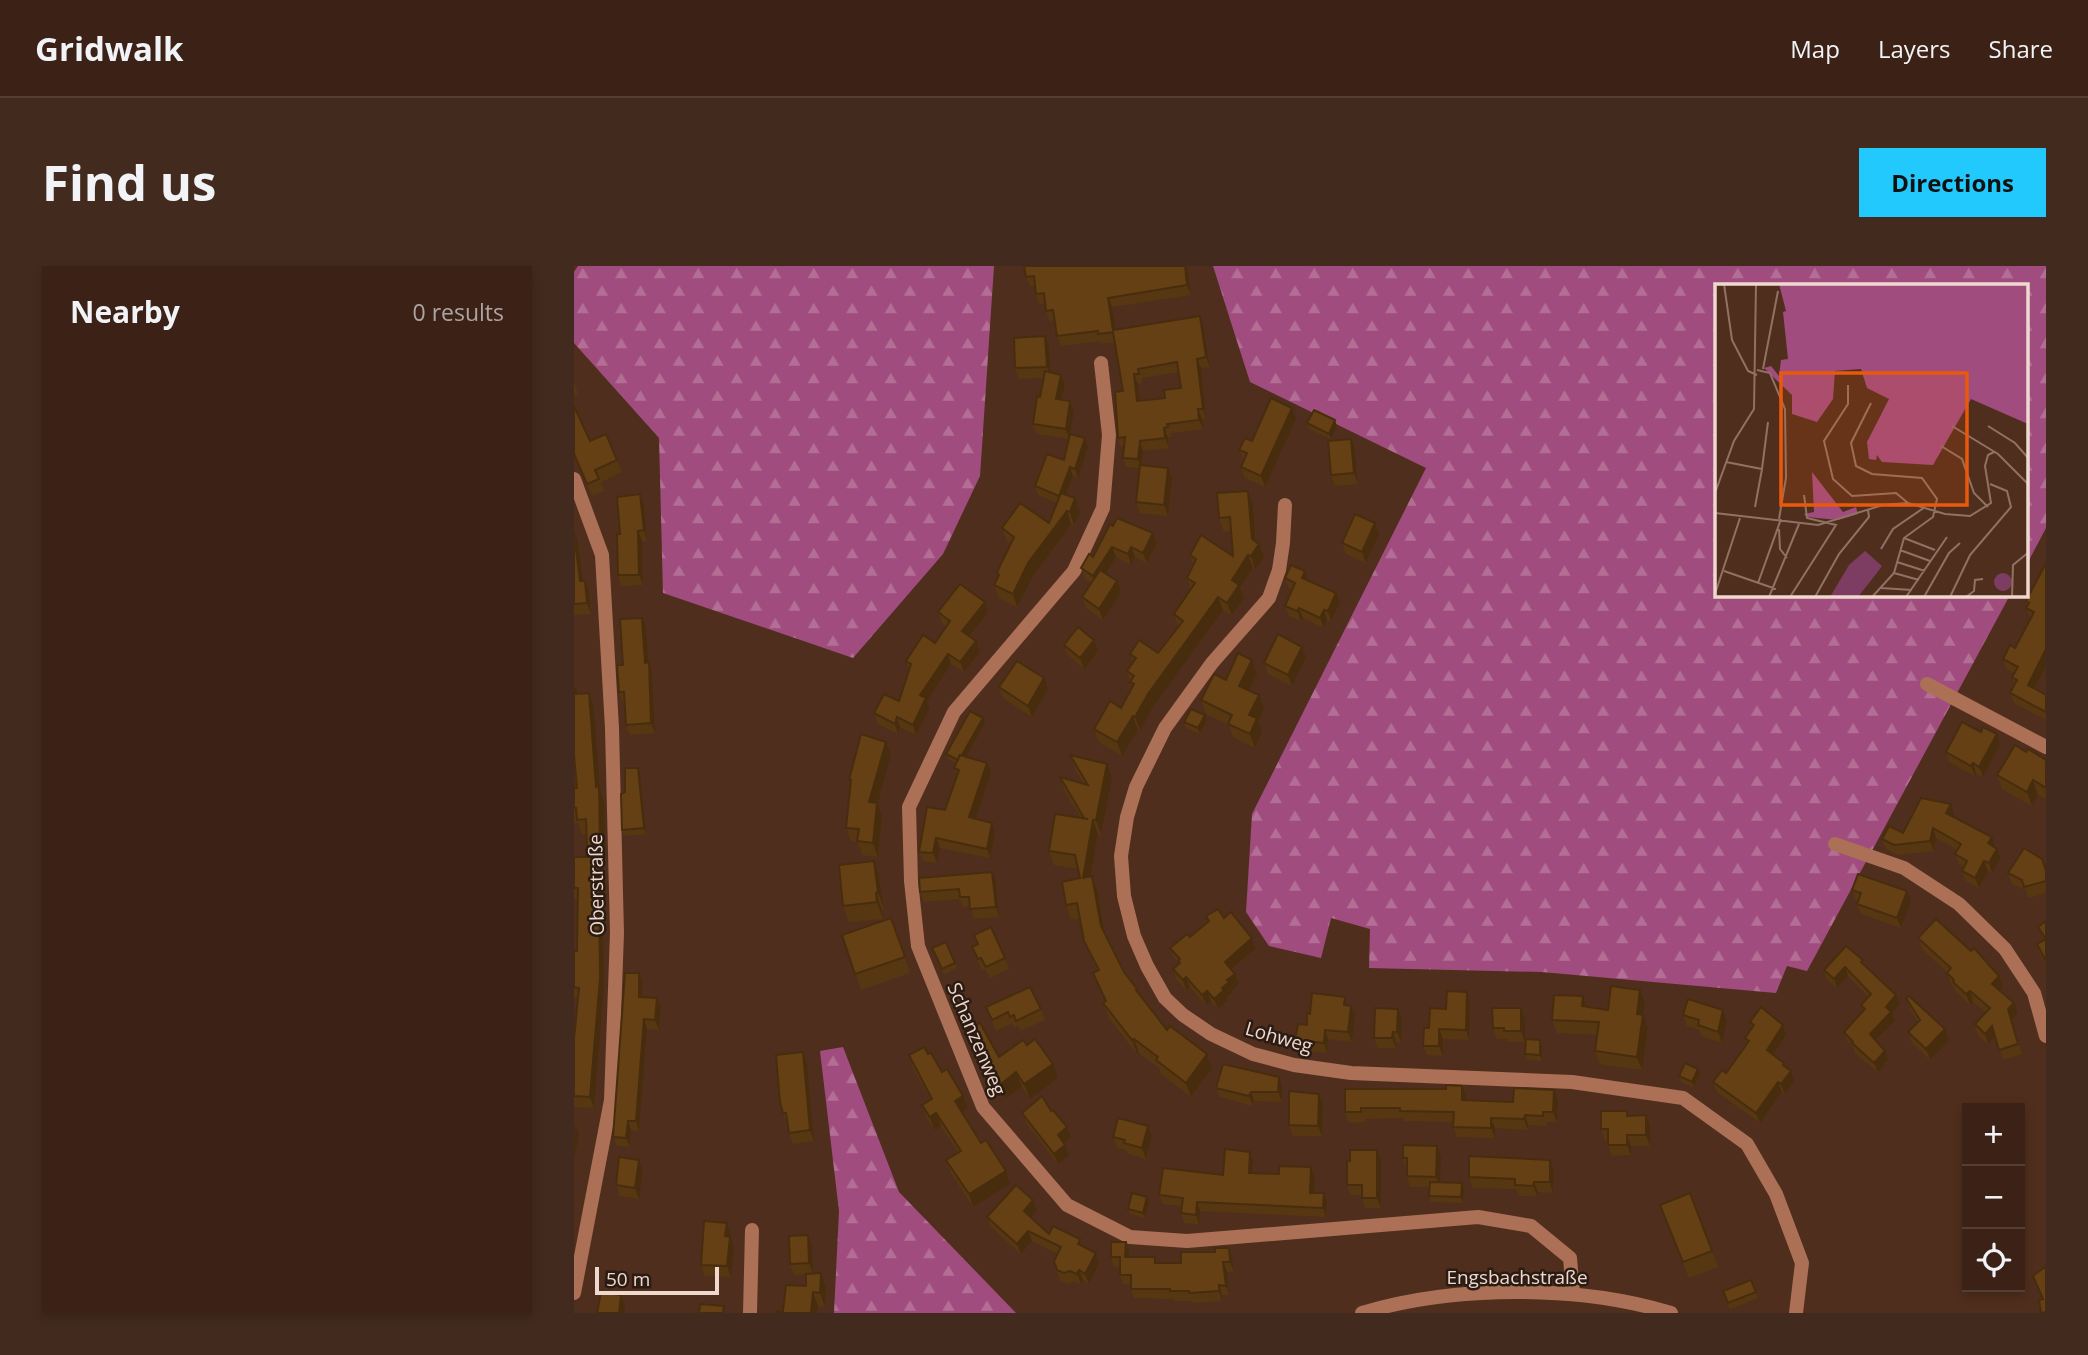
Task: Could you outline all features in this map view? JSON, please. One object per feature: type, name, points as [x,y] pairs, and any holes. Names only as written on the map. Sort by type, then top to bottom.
[{"type":"street","name":"Schanzenweg","points":[[1101,363],[1109,435],[1103,508],[1074,571],[954,712],[909,807],[911,881],[918,946],[983,1107],[1068,1205],[1130,1237],[1187,1241],[1478,1217],[1531,1226],[1570,1258],[1573,1293]]},
{"type":"street","name":"Oberstraße","points":[[574,479],[602,555],[612,728],[617,933],[611,1100],[574,1293]]},
{"type":"street","name":"Lohweg","points":[[1285,505],[1279,570],[1269,598],[1212,663],[1165,728],[1136,787],[1127,817],[1121,856],[1124,897],[1133,936],[1165,998],[1183,1016],[1210,1034],[1253,1054],[1294,1065],[1351,1073],[1572,1082],[1683,1098],[1747,1144],[1776,1194],[1802,1264],[1796,1313]]},
{"type":"street","points":[[1927,684],[2046,747]]},
{"type":"street","points":[[1835,844],[1905,867],[1959,904],[2005,948],[2034,993],[2046,1036]]},
{"type":"street","points":[[750,1313],[752,1230]]},
{"type":"street","name":"Engsbachstraße","points":[[1362,1313],[1435,1297],[1573,1293],[1646,1305],[1671,1313]]},
{"type":"green space","points":[[578,266],[994,266],[980,476],[943,554],[853,658],[663,593],[659,438],[574,343],[574,272]]},
{"type":"green space","points":[[1213,266],[2046,266],[2046,528],[2028,562],[2028,284],[1715,284],[1715,597],[2009,597],[1807,971],[1787,966],[1776,993],[1542,972],[1369,968],[1370,929],[1331,918],[1321,958],[1269,946],[1246,912],[1252,814],[1426,468],[1250,382]]},
{"type":"green space","points":[[843,1047],[899,1192],[1016,1313],[834,1313],[839,1211],[820,1051]]},
{"type":"building","points":[[1024,266],[1185,266],[1187,285],[1108,298],[1113,330],[1200,316],[1206,357],[1197,359],[1203,409],[1198,409],[1199,420],[1167,424],[1168,427],[1164,428],[1165,438],[1140,441],[1138,459],[1123,458],[1125,437],[1118,438],[1115,392],[1123,391],[1113,332],[1057,336],[1053,310],[1046,311],[1044,293],[1036,294],[1034,276],[1026,277]],"holes":[[[1177,362],[1181,388],[1164,390],[1165,398],[1137,401],[1134,374],[1139,374],[1138,369]]]},
{"type":"building","points":[[1045,336],[1047,367],[1015,368],[1014,338]]},
{"type":"building","points":[[1045,371],[1061,375],[1056,399],[1070,401],[1066,429],[1033,424],[1037,396],[1040,397]]},
{"type":"building","points":[[1271,398],[1292,408],[1261,476],[1241,467],[1247,453],[1239,450],[1245,438],[1252,441]]},
{"type":"building","points":[[574,406],[590,441],[606,434],[617,460],[595,470],[599,479],[587,484],[574,454]]},
{"type":"building","points":[[1314,410],[1335,420],[1329,434],[1307,423]]},
{"type":"building","points":[[1070,434],[1085,438],[1075,469],[1070,467],[1059,496],[1035,486],[1047,454],[1064,460]]},
{"type":"building","points":[[1351,439],[1354,473],[1331,475],[1328,441]]},
{"type":"building","points":[[1140,465],[1168,468],[1164,505],[1136,502]]},
{"type":"building","points":[[1248,491],[1252,539],[1259,544],[1251,556],[1248,555],[1232,580],[1239,585],[1227,603],[1218,597],[1117,742],[1094,729],[1110,701],[1121,708],[1134,684],[1130,682],[1134,676],[1127,671],[1136,658],[1130,654],[1139,640],[1158,653],[1183,621],[1174,614],[1195,583],[1187,578],[1196,559],[1190,555],[1201,535],[1233,556],[1230,517],[1219,518],[1217,493]]},
{"type":"building","points":[[1061,493],[1075,498],[1070,512],[1067,511],[1028,563],[1013,594],[994,585],[999,575],[997,572],[1014,537],[1002,528],[1020,503],[1049,523]]},
{"type":"building","points":[[640,494],[644,530],[638,531],[639,575],[618,575],[617,534],[620,534],[617,497]]},
{"type":"building","points":[[1355,514],[1375,523],[1362,552],[1342,543]]},
{"type":"building","points":[[1117,518],[1153,533],[1143,553],[1131,547],[1128,554],[1112,547],[1093,576],[1081,568],[1089,554],[1093,557],[1110,524],[1113,526]]},
{"type":"building","points":[[574,533],[580,581],[585,581],[587,603],[574,604]]},
{"type":"building","points":[[2046,563],[2046,649],[2028,685],[2046,695],[2046,712],[2010,693],[2017,680],[2012,677],[2018,667],[2003,659],[2010,645],[2015,648],[2034,612],[2026,608],[2029,603],[2026,601]]},
{"type":"building","points":[[1291,565],[1305,571],[1302,578],[1336,593],[1328,611],[1324,610],[1320,618],[1299,608],[1297,611],[1285,606],[1295,583],[1285,578]]},
{"type":"building","points":[[1100,570],[1117,581],[1099,609],[1082,597]]},
{"type":"building","points":[[960,584],[985,602],[962,631],[976,641],[960,662],[948,654],[920,695],[926,698],[913,725],[897,717],[895,724],[874,713],[884,694],[899,701],[911,664],[906,661],[923,635],[935,643],[950,621],[938,612]]},
{"type":"building","points":[[642,618],[645,663],[649,662],[651,723],[626,725],[624,692],[619,692],[617,665],[623,665],[620,619]]},
{"type":"building","points":[[1078,627],[1094,640],[1080,658],[1064,645]]},
{"type":"building","points":[[1278,634],[1302,647],[1288,675],[1264,663]]},
{"type":"building","points":[[1238,653],[1252,660],[1239,686],[1259,695],[1249,715],[1257,718],[1250,734],[1228,724],[1232,715],[1201,700],[1214,674],[1226,680]]},
{"type":"building","points":[[1017,661],[1044,678],[1028,706],[999,687]]},
{"type":"building","points":[[574,689],[576,694],[589,693],[596,787],[599,786],[600,845],[587,846],[586,819],[577,820],[574,808],[574,788],[577,788]]},
{"type":"building","points":[[1191,709],[1205,715],[1198,728],[1184,722]]},
{"type":"building","points":[[970,711],[983,718],[958,760],[946,754]]},
{"type":"building","points":[[1962,722],[1981,732],[1983,727],[1997,734],[1979,767],[1973,763],[1971,766],[1946,752]]},
{"type":"building","points":[[861,734],[886,742],[869,802],[877,803],[873,843],[857,841],[859,829],[846,828],[849,780]]},
{"type":"building","points":[[2015,745],[2046,760],[2046,788],[2033,780],[2027,792],[1997,775]]},
{"type":"building","points":[[960,755],[987,763],[969,817],[992,823],[987,849],[936,838],[933,853],[919,852],[927,807],[945,810],[959,770],[954,768]]},
{"type":"building","points":[[1070,755],[1107,764],[1096,820],[1093,820],[1083,878],[1092,876],[1101,926],[1136,990],[1167,1030],[1170,1026],[1207,1054],[1186,1083],[1156,1060],[1158,1057],[1132,1040],[1103,1003],[1106,1001],[1093,973],[1099,970],[1084,941],[1077,903],[1066,905],[1062,882],[1080,878],[1075,855],[1049,851],[1055,814],[1088,819],[1084,818],[1060,777],[1088,785]]},
{"type":"building","points":[[625,768],[638,768],[644,828],[622,830],[621,794],[625,792]]},
{"type":"building","points":[[1921,798],[1951,804],[1946,813],[1992,837],[1988,843],[1997,849],[1989,863],[1984,861],[1975,878],[1962,871],[1967,861],[1955,854],[1961,844],[1933,828],[1930,841],[1894,845],[1882,839],[1889,826],[1903,833]]},
{"type":"building","points":[[2024,848],[2042,859],[2046,881],[2024,887],[2022,880],[2008,873]]},
{"type":"building","points":[[574,857],[599,857],[602,871],[599,879],[600,978],[590,1097],[574,1096],[574,1039],[579,988],[574,987],[578,888],[574,888]]},
{"type":"building","points":[[874,861],[877,902],[843,906],[839,865]]},
{"type":"building","points":[[992,872],[996,907],[970,909],[969,897],[960,897],[959,889],[920,892],[919,878]]},
{"type":"building","points":[[1858,874],[1907,891],[1897,918],[1857,904],[1861,893],[1852,890]]},
{"type":"building","points":[[1218,909],[1224,918],[1231,912],[1252,938],[1225,962],[1235,974],[1227,980],[1229,982],[1222,988],[1224,990],[1214,999],[1207,991],[1202,995],[1186,977],[1183,980],[1173,969],[1180,963],[1180,959],[1170,948],[1187,934],[1190,937],[1209,921],[1206,916]]},
{"type":"building","points":[[891,918],[905,957],[855,974],[842,935]]},
{"type":"building","points":[[1936,919],[1971,951],[1974,948],[1999,976],[1992,984],[2014,1003],[2008,1009],[2018,1044],[1999,1050],[1992,1026],[1985,1034],[1975,1024],[1990,1008],[1970,991],[1966,994],[1953,982],[1947,973],[1951,968],[1918,938]]},
{"type":"building","points":[[2046,921],[2046,939],[2038,927]]},
{"type":"building","points":[[991,927],[1005,958],[986,967],[972,947],[978,944],[974,935]]},
{"type":"building","points":[[2046,939],[2046,961],[2037,944]]},
{"type":"building","points":[[946,942],[955,963],[942,969],[932,948]]},
{"type":"building","points":[[1846,946],[1896,995],[1886,1007],[1891,1012],[1870,1034],[1885,1051],[1874,1063],[1844,1032],[1865,1009],[1861,1005],[1871,994],[1845,967],[1834,979],[1824,970]]},
{"type":"building","points":[[625,973],[639,973],[639,997],[657,998],[655,1020],[644,1019],[636,1121],[628,1121],[626,1138],[613,1137]]},
{"type":"building","points":[[1611,986],[1640,990],[1637,1014],[1643,1015],[1637,1057],[1595,1051],[1599,1022],[1552,1020],[1554,995],[1583,996],[1582,1006],[1608,1010]]},
{"type":"building","points":[[1030,987],[1041,1009],[1016,1021],[1014,1015],[1010,1017],[1008,1012],[992,1020],[986,1007]]},
{"type":"building","points":[[1447,991],[1467,992],[1466,1030],[1439,1029],[1439,1046],[1423,1046],[1424,1028],[1429,1028],[1430,1008],[1446,1009]]},
{"type":"building","points":[[1312,993],[1345,997],[1344,1005],[1351,1006],[1348,1032],[1325,1030],[1324,1043],[1295,1040],[1298,1024],[1307,1025]]},
{"type":"building","points":[[1909,996],[1945,1029],[1926,1049],[1908,1032],[1920,1020],[1906,998]]},
{"type":"building","points":[[1688,999],[1723,1010],[1718,1032],[1698,1025],[1699,1020],[1683,1015]]},
{"type":"building","points":[[1761,1007],[1783,1025],[1767,1050],[1791,1071],[1781,1084],[1778,1082],[1756,1113],[1713,1082],[1722,1070],[1726,1073],[1749,1041],[1745,1038],[1754,1025],[1750,1022]]},
{"type":"building","points":[[1375,1008],[1398,1009],[1397,1032],[1393,1032],[1392,1038],[1374,1038]]},
{"type":"building","points":[[1492,1008],[1521,1008],[1521,1031],[1493,1028]]},
{"type":"building","points":[[980,1023],[999,1057],[1023,1040],[1027,1045],[1035,1039],[1053,1064],[1024,1084],[1016,1072],[1001,1084],[968,1030]]},
{"type":"building","points":[[1526,1039],[1540,1040],[1540,1055],[1525,1054]]},
{"type":"building","points":[[924,1047],[928,1054],[931,1053],[942,1072],[947,1069],[963,1096],[955,1101],[981,1143],[986,1140],[1006,1171],[969,1194],[946,1160],[961,1151],[936,1113],[930,1117],[922,1105],[932,1099],[909,1055]]},
{"type":"building","points":[[803,1052],[810,1130],[789,1133],[786,1113],[783,1113],[780,1102],[776,1055]]},
{"type":"building","points":[[1685,1063],[1698,1069],[1692,1082],[1679,1076]]},
{"type":"building","points":[[1223,1064],[1279,1077],[1278,1092],[1251,1092],[1249,1096],[1216,1088]]},
{"type":"building","points":[[1446,1085],[1462,1086],[1462,1100],[1513,1102],[1514,1088],[1554,1090],[1553,1112],[1543,1112],[1543,1116],[1525,1115],[1524,1119],[1491,1118],[1491,1128],[1453,1127],[1454,1112],[1361,1108],[1361,1112],[1345,1112],[1345,1089],[1446,1089]]},
{"type":"building","points":[[1289,1091],[1319,1094],[1318,1126],[1289,1125]]},
{"type":"building","points":[[1042,1096],[1051,1111],[1053,1110],[1067,1127],[1058,1135],[1065,1145],[1054,1154],[1022,1113]]},
{"type":"building","points":[[1601,1111],[1627,1111],[1627,1116],[1646,1115],[1646,1135],[1627,1135],[1627,1145],[1608,1145],[1608,1129],[1601,1129]]},
{"type":"building","points":[[1118,1118],[1148,1126],[1142,1148],[1113,1137]]},
{"type":"building","points":[[1403,1145],[1437,1146],[1436,1177],[1407,1176],[1407,1158],[1403,1158]]},
{"type":"building","points":[[1225,1149],[1250,1152],[1249,1173],[1279,1174],[1279,1166],[1311,1167],[1310,1193],[1324,1193],[1323,1208],[1197,1202],[1196,1215],[1181,1213],[1183,1198],[1159,1195],[1163,1168],[1223,1175]]},
{"type":"building","points":[[1350,1150],[1377,1150],[1377,1198],[1362,1198],[1362,1185],[1347,1185]]},
{"type":"building","points":[[1469,1156],[1550,1160],[1550,1182],[1534,1182],[1533,1186],[1515,1185],[1515,1179],[1469,1177]]},
{"type":"building","points":[[619,1157],[639,1160],[635,1188],[616,1185]]},
{"type":"building","points":[[1430,1182],[1462,1183],[1461,1197],[1429,1196]]},
{"type":"building","points":[[1016,1185],[1033,1200],[1024,1211],[1049,1234],[1053,1226],[1080,1239],[1078,1244],[1096,1253],[1085,1274],[1079,1270],[1077,1274],[1057,1270],[1054,1261],[1061,1247],[1028,1231],[1017,1244],[987,1217]]},
{"type":"building","points":[[1132,1193],[1147,1197],[1143,1213],[1128,1209]]},
{"type":"building","points":[[1690,1193],[1712,1251],[1683,1262],[1660,1205]]},
{"type":"building","points":[[704,1221],[727,1223],[725,1236],[730,1237],[727,1266],[701,1265]]},
{"type":"building","points":[[808,1235],[809,1263],[790,1264],[789,1236]]},
{"type":"building","points":[[1111,1242],[1126,1242],[1125,1257],[1155,1257],[1155,1263],[1181,1263],[1181,1252],[1215,1252],[1215,1248],[1229,1248],[1230,1262],[1223,1262],[1226,1286],[1219,1285],[1219,1291],[1189,1293],[1170,1289],[1131,1289],[1131,1275],[1120,1275],[1120,1257],[1111,1257]]},
{"type":"building","points":[[2046,1267],[2046,1312],[2041,1313],[2039,1300],[2043,1299],[2033,1276]]},
{"type":"building","points":[[821,1273],[820,1293],[813,1292],[811,1313],[776,1313],[783,1311],[786,1285],[806,1286],[806,1274]]},
{"type":"building","points":[[1751,1280],[1756,1292],[1728,1303],[1723,1291]]},
{"type":"building","points":[[601,1292],[621,1295],[619,1313],[597,1313]]},
{"type":"building","points":[[700,1304],[724,1306],[723,1313],[699,1313]]}]
